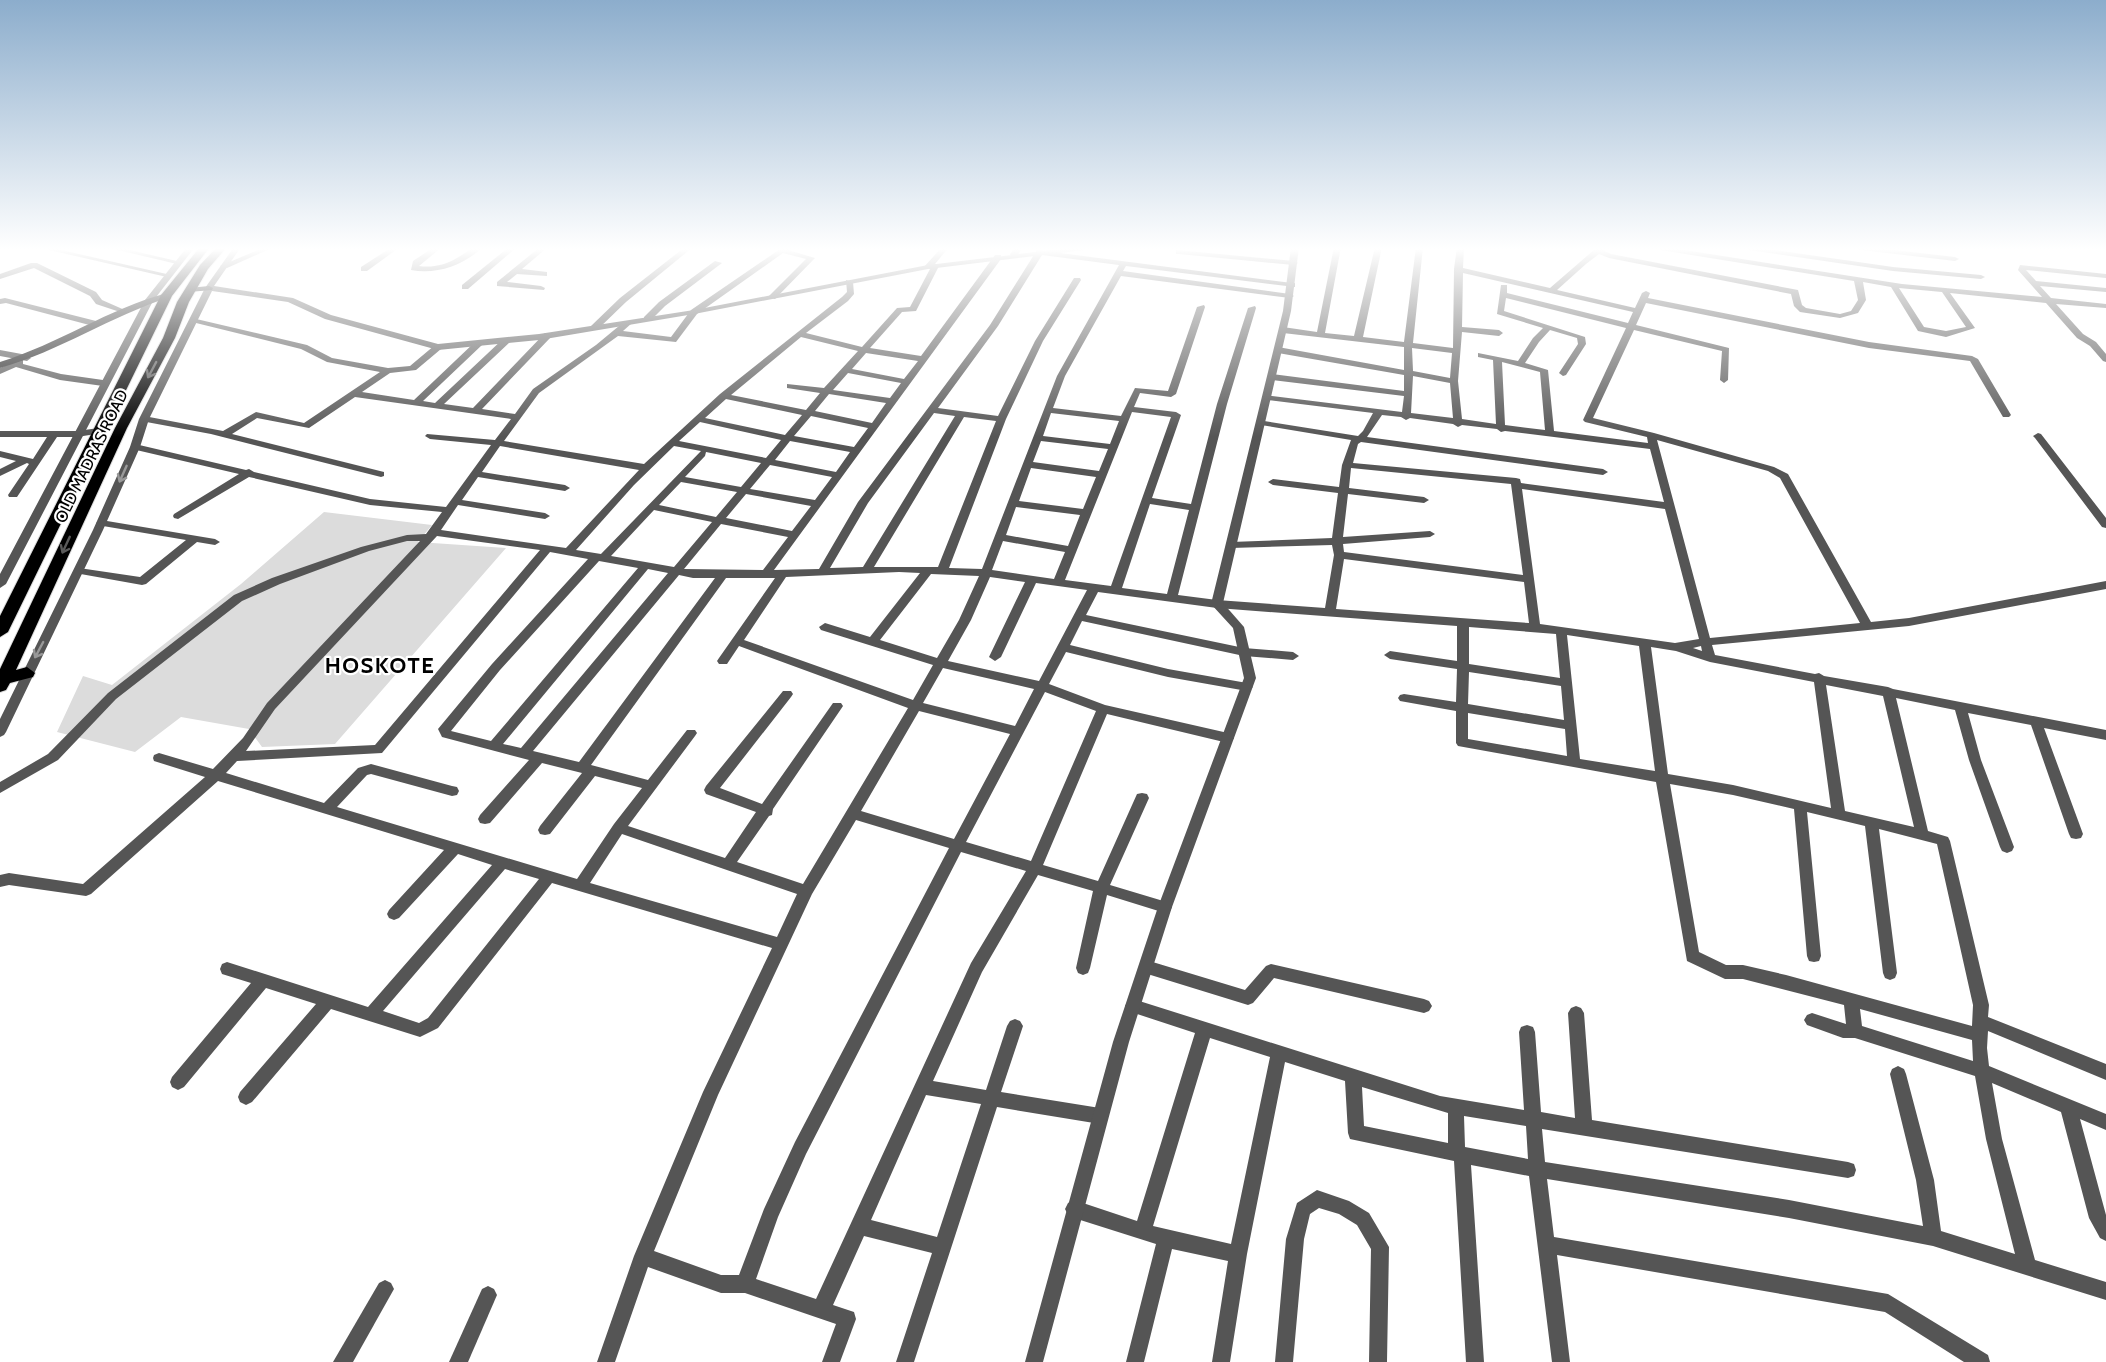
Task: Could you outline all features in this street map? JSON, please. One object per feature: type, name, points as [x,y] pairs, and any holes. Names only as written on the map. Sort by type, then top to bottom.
[{"type":"highway","name":"OLD MADRAS ROAD","points":[[0,632],[159,311]]},
{"type":"highway","name":"OLD MADRAS ROAD","points":[[2,682],[121,428],[169,339],[181,311]]},
{"type":"highway","points":[[2,682],[27,673]]},
{"type":"main road","points":[[0,365],[27,358],[123,311]]},
{"type":"street","points":[[45,311],[97,324]]},
{"type":"street","points":[[0,584],[76,434],[142,311]]},
{"type":"street","points":[[0,732],[79,570],[135,447],[144,418],[199,311]]},
{"type":"street","points":[[314,311],[328,317],[438,347],[548,335],[701,311]]},
{"type":"street","points":[[594,328],[612,311]]},
{"type":"street","points":[[647,319],[655,311]]},
{"type":"street","points":[[568,552],[647,468],[698,419],[757,366],[830,311]]},
{"type":"street","points":[[525,752],[767,461],[899,311]]},
{"type":"street","points":[[766,574],[959,311]]},
{"type":"street","points":[[823,572],[863,502],[1004,311]]},
{"type":"street","points":[[942,571],[1001,418],[1039,341],[1058,311]]},
{"type":"street","points":[[606,1362],[643,1256],[711,1092],[806,891],[965,620],[986,573],[1061,376],[1098,311]]},
{"type":"street","points":[[1058,583],[1138,390],[1171,394],[1200,311]]},
{"type":"street","points":[[1171,598],[1222,404],[1251,311]]},
{"type":"street","points":[[1217,604],[1287,311]]},
{"type":"street","points":[[1321,334],[1325,311]]},
{"type":"street","points":[[1358,339],[1364,311]]},
{"type":"street","points":[[1406,417],[1410,373],[1408,345],[1412,311]]},
{"type":"street","points":[[1457,311],[1454,381],[1458,424]]},
{"type":"street","points":[[1500,311],[1581,337],[1582,344],[1563,373]]},
{"type":"street","points":[[1562,311],[1726,350]]},
{"type":"street","points":[[1638,311],[1588,420],[1651,435],[1771,469],[1784,476],[1868,627]]},
{"type":"street","points":[[1712,311],[1869,345],[1972,359],[2006,415]]},
{"type":"street","points":[[1806,311],[1840,316],[1854,313],[1856,311]]},
{"type":"street","points":[[1910,311],[1921,329],[1946,334],[1971,328],[1959,311]]},
{"type":"street","points":[[2057,311],[2080,336],[2093,344],[2106,359]]},
{"type":"street","points":[[615,333],[673,340],[694,312]]},
{"type":"street","points":[[195,320],[304,347],[330,360],[388,371],[413,368],[438,347]]},
{"type":"street","points":[[0,881],[9,879],[86,890],[216,775],[271,706],[431,535],[536,391],[628,322]]},
{"type":"street","points":[[1520,364],[1536,339],[1548,328]]},
{"type":"street","points":[[1457,329],[1499,333]]},
{"type":"street","points":[[1283,330],[1457,351]]},
{"type":"street","points":[[799,334],[864,350],[923,359]]},
{"type":"street","points":[[476,410],[548,335]]},
{"type":"street","points":[[437,406],[507,340]]},
{"type":"street","points":[[1724,380],[1726,350],[1731,340]]},
{"type":"street","points":[[417,402],[479,343]]},
{"type":"street","points":[[1278,350],[1454,381]]},
{"type":"street","points":[[0,353],[27,358]]},
{"type":"street","points":[[1481,355],[1544,370],[1550,435]]},
{"type":"street","points":[[0,372],[27,358]]},
{"type":"street","points":[[1497,358],[1501,429]]},
{"type":"street","points":[[15,364],[60,377],[103,383]]},
{"type":"street","points":[[846,370],[907,382]]},
{"type":"street","points":[[225,434],[256,415],[306,426],[388,371]]},
{"type":"street","points":[[1272,377],[1409,394]]},
{"type":"street","points":[[790,387],[892,401]]},
{"type":"street","points":[[354,394],[517,417]]},
{"type":"street","points":[[723,396],[874,426]]},
{"type":"street","points":[[1267,397],[1458,424],[1654,447]]},
{"type":"street","points":[[930,410],[1001,418]]},
{"type":"street","points":[[1048,410],[1176,415],[1115,591]]},
{"type":"street","points":[[1330,613],[1339,555],[1337,540],[1347,465],[1354,443],[1367,433],[1378,413]]},
{"type":"street","points":[[867,570],[961,414]]},
{"type":"street","points":[[144,418],[225,434],[381,474]]},
{"type":"street","points":[[698,419],[857,450]]},
{"type":"street","points":[[1261,422],[1401,446],[1603,472]]},
{"type":"street","points":[[0,434],[76,434],[99,431]]},
{"type":"street","points":[[13,495],[30,461],[54,434]]},
{"type":"street","points":[[1651,435],[1710,658]]},
{"type":"street","points":[[430,436],[497,443],[647,468]]},
{"type":"street","points":[[2038,436],[2106,525]]},
{"type":"street","points":[[1037,438],[1114,447]]},
{"type":"street","points":[[673,443],[838,475]]},
{"type":"street","points":[[135,447],[370,502],[452,506],[545,516]]},
{"type":"street","points":[[0,454],[30,461]]},
{"type":"street","points":[[650,785],[446,734],[444,729],[496,667],[702,454]]},
{"type":"street","points":[[0,473],[30,461]]},
{"type":"street","points":[[1027,464],[1103,475]]},
{"type":"street","points":[[1347,465],[1516,480],[1535,628]]},
{"type":"street","points":[[178,516],[249,472]]},
{"type":"street","points":[[475,474],[565,488]]},
{"type":"street","points":[[679,479],[817,504]]},
{"type":"street","points":[[1273,482],[1424,500]]},
{"type":"street","points":[[1516,485],[1668,506]]},
{"type":"street","points":[[1146,500],[1196,508]]},
{"type":"street","points":[[1012,503],[1087,513]]},
{"type":"street","points":[[652,507],[794,535]]},
{"type":"street","points":[[101,522],[215,542]]},
{"type":"street","points":[[1232,545],[1430,534]]},
{"type":"street","points":[[0,788],[52,757],[112,696],[238,598],[276,581],[364,549],[407,538],[431,535],[548,548],[674,572],[783,574],[928,570],[986,573],[1217,604],[1562,630],[1676,647],[1710,658],[1820,677],[2106,735]]},
{"type":"street","points":[[999,537],[1072,550]]},
{"type":"street","points":[[79,570],[142,580],[194,538]]},
{"type":"street","points":[[233,756],[378,750],[548,548]]},
{"type":"street","points":[[1339,555],[1529,579]]},
{"type":"street","points":[[495,745],[645,566]]},
{"type":"street","points":[[872,642],[928,570]]},
{"type":"street","points":[[545,830],[723,574]]},
{"type":"street","points":[[723,661],[783,574]]},
{"type":"street","points":[[995,657],[1032,579]]},
{"type":"street","points":[[1676,647],[1704,642],[1908,622],[2105,586]]},
{"type":"street","points":[[745,1284],[761,1230],[956,845],[1094,588]]},
{"type":"street","points":[[1034,1362],[1074,1209],[1133,1006],[1165,907],[1250,678],[1238,627],[1217,604]]},
{"type":"street","points":[[1079,617],[1244,652],[1293,656]]},
{"type":"street","points":[[1463,624],[1462,743],[1662,778],[1800,806],[1922,834],[1943,841],[1981,1005],[1982,1071],[1994,1139],[2027,1265]]},
{"type":"street","points":[[825,627],[940,663],[1042,686],[1103,709],[1228,738]]},
{"type":"street","points":[[1562,630],[1574,762]]},
{"type":"street","points":[[736,641],[916,706],[1017,731]]},
{"type":"street","points":[[1644,642],[1662,778],[1692,956],[1725,972],[1743,972],[1851,1000],[1980,1028],[2106,1072]]},
{"type":"street","points":[[1063,646],[1168,673],[1247,687]]},
{"type":"street","points":[[1390,655],[1566,683]]},
{"type":"street","points":[[1820,677],[1839,815]]},
{"type":"street","points":[[1888,691],[1922,834]]},
{"type":"street","points":[[767,811],[711,790],[788,694]]},
{"type":"street","points":[[1404,698],[1570,726]]},
{"type":"street","points":[[728,864],[767,811],[837,706]]},
{"type":"street","points":[[1960,706],[1975,760],[2007,847]]},
{"type":"street","points":[[820,1310],[976,968],[1034,870],[1103,709]]},
{"type":"street","points":[[2036,722],[2076,834]]},
{"type":"street","points":[[580,886],[650,785],[691,733]]},
{"type":"street","points":[[485,819],[540,756]]},
{"type":"street","points":[[159,758],[502,863],[782,945]]},
{"type":"street","points":[[326,809],[363,771],[370,769],[452,791]]},
{"type":"street","points":[[1083,968],[1101,889],[1142,798]]},
{"type":"street","points":[[1800,806],[1814,956]]},
{"type":"street","points":[[853,814],[1034,870],[1165,907]]},
{"type":"street","points":[[1871,822],[1890,974]]},
{"type":"street","points":[[619,828],[806,891]]},
{"type":"street","points":[[394,914],[455,848]]},
{"type":"street","points":[[371,1014],[502,863]]},
{"type":"street","points":[[227,969],[420,1030],[433,1023],[549,877]]},
{"type":"street","points":[[1146,967],[1248,998],[1272,972],[1424,1006]]},
{"type":"street","points":[[178,1082],[262,980]]},
{"type":"street","points":[[1851,1000],[1855,1031]]},
{"type":"street","points":[[246,1097],[328,1001]]},
{"type":"street","points":[[1133,1006],[1440,1104],[1532,1117],[1848,1170]]},
{"type":"street","points":[[1576,1013],[1584,1126]]},
{"type":"street","points":[[1812,1020],[1843,1031],[1855,1031],[1982,1071],[2106,1122]]},
{"type":"street","points":[[905,1362],[941,1247],[993,1099],[1015,1026]]},
{"type":"street","points":[[1143,1230],[1204,1030]]},
{"type":"street","points":[[1527,1032],[1537,1169],[1561,1362]]},
{"type":"street","points":[[1221,1362],[1238,1254],[1279,1053]]},
{"type":"street","points":[[1898,1074],[1925,1180],[1933,1238]]},
{"type":"street","points":[[1353,1077],[1356,1133],[1537,1169],[1789,1209],[1933,1238],[2106,1291]]},
{"type":"street","points":[[922,1087],[1100,1116]]},
{"type":"street","points":[[1456,1106],[1475,1362]]},
{"type":"street","points":[[2068,1106],[2098,1218],[2106,1232]]},
{"type":"street","points":[[1284,1362],[1295,1239],[1303,1209],[1317,1199],[1343,1207],[1363,1220],[1380,1247],[1378,1362]]},
{"type":"street","points":[[1074,1209],[1166,1239],[1238,1254]]},
{"type":"street","points":[[859,1226],[941,1247]]},
{"type":"street","points":[[1135,1362],[1166,1239]]},
{"type":"street","points":[[1546,1244],[1888,1303],[1981,1362]]},
{"type":"street","points":[[643,1256],[721,1284],[745,1284],[847,1319],[831,1362]]},
{"type":"street","points":[[342,1362],[385,1289]]},
{"type":"street","points":[[458,1362],[488,1294]]},
{"type":"shaded area","points":[[324,512],[432,525],[418,542],[506,548],[335,744],[262,747],[249,729],[181,717],[135,752],[57,732],[83,676],[112,685],[241,584]]},
{"type":"district","name":"HOSKOTE","points":[[380,665]]}]
